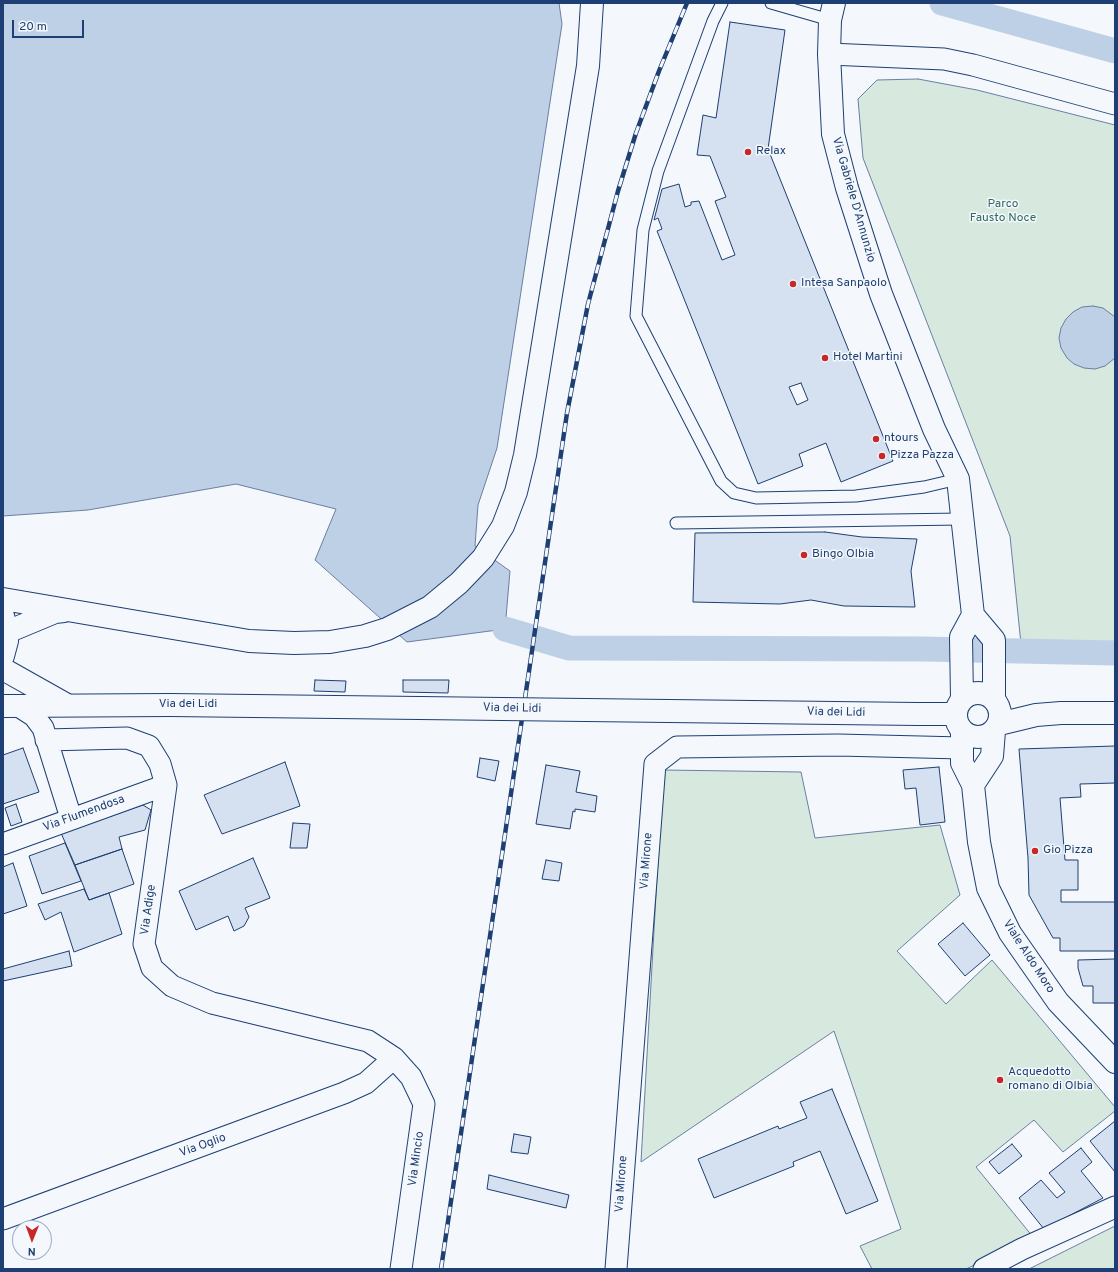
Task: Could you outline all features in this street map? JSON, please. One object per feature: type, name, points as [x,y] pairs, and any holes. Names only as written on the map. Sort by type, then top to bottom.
[{"type":"main road","points":[[3,599],[249,641],[294,644],[336,641],[365,636],[387,629],[430,607],[459,584],[483,558],[503,526],[516,492],[525,454],[588,66],[592,3]]},
{"type":"main road","name":"Via Gabriele D'Annunzio","points":[[832,10],[829,54],[833,134],[847,188],[881,294],[934,429],[958,479],[973,615]]},
{"type":"main road","points":[[3,656],[8,641],[5,624],[55,612],[69,611]]},
{"type":"main road","points":[[960,723],[961,637],[973,615],[994,640],[996,715],[992,756],[973,785]]},
{"type":"main road","points":[[3,669],[68,706]]},
{"type":"main road","points":[[960,723],[971,693],[978,692],[996,715]]},
{"type":"main road","points":[[960,723],[976,737],[987,735],[996,715],[1019,704],[1060,713],[1115,713]]},
{"type":"main road","name":"Via dei Lidi","points":[[12,706],[170,705],[918,714],[960,723]]},
{"type":"main road","name":"Viale Aldo Moro","points":[[960,723],[962,763],[973,785],[979,842],[988,888],[1010,933],[1058,1002],[1115,1062]]},
{"type":"street","points":[[829,54],[944,59],[973,65],[1115,104]]},
{"type":"street","points":[[12,706],[34,716],[43,728],[71,818]]},
{"type":"street","name":"Via Mirone","points":[[616,1269],[655,764],[677,747],[838,744],[960,723]]},
{"type":"street","name":"Via Adige","points":[[46,740],[127,738],[149,746],[160,764],[166,785],[144,944],[152,968],[172,986],[212,1003],[368,1041],[394,1058]]},
{"type":"street","name":"Via Flumendosa","points":[[3,844],[71,818],[166,785]]},
{"type":"street","name":"Via Oglio","points":[[3,1219],[344,1093],[366,1082],[394,1058]]},
{"type":"street","name":"Via Mincio","points":[[394,1058],[411,1077],[424,1104],[401,1269]]},
{"type":"street","points":[[984,1269],[1022,1249],[1115,1207]]},
{"type":"lane","points":[[722,3],[713,21],[658,172],[643,230],[636,316],[721,481],[734,493],[756,498],[856,496],[924,487],[958,479]]},
{"type":"lane","points":[[771,3],[832,10]]},
{"type":"lane","points":[[676,523],[962,520]]},
{"type":"green space","name":"Parco Fausto Noce","points":[[918,79],[977,90],[1115,125],[1115,643],[1021,644],[1010,536],[863,158],[858,99],[877,80]]},
{"type":"green space","points":[[663,770],[801,772],[815,838],[940,825],[960,895],[897,951],[946,1004],[992,960],[1115,1107],[1115,1111],[1063,1152],[1034,1120],[976,1167],[1033,1237],[966,1269],[872,1269],[860,1246],[901,1229],[834,1031],[641,1162]]},
{"type":"green space","points":[[1115,1226],[1115,1269],[1029,1269]]},
{"type":"water","points":[[3,3],[559,3],[562,24],[497,448],[478,505],[475,546],[510,571],[505,629],[407,642],[315,560],[336,509],[236,484],[88,510],[3,516]]},
{"type":"water","points":[[1093,306],[1103,308],[1115,317],[1115,358],[1105,366],[1095,369],[1084,368],[1074,364],[1067,358],[1061,348],[1059,338],[1061,328],[1066,319],[1073,312],[1082,307]]},
{"type":"building","points":[[730,22],[785,30],[768,149],[893,461],[841,482],[826,443],[799,454],[803,466],[758,484],[657,231],[662,229],[658,218],[654,220],[662,189],[679,184],[685,207],[691,205],[691,202],[699,201],[722,260],[735,255],[715,201],[726,197],[710,156],[697,155],[703,115],[716,118]],"holes":[[[801,383],[808,400],[797,405],[789,387]]]},
{"type":"building","name":"Bingo Olbia","points":[[825,532],[862,537],[917,539],[911,571],[915,607],[844,606],[811,600],[780,604],[693,602],[695,533]]},
{"type":"building","points":[[315,680],[346,681],[345,692],[314,691]]},
{"type":"building","points":[[403,680],[449,680],[448,693],[403,692]]},
{"type":"building","points":[[1115,746],[1115,783],[1080,784],[1081,797],[1060,798],[1065,860],[1078,860],[1078,890],[1061,890],[1061,902],[1115,902],[1115,951],[1060,951],[1060,938],[1053,938],[1029,895],[1028,858],[1019,749]]},
{"type":"building","points":[[23,748],[39,792],[3,804],[3,755]]},
{"type":"building","points":[[480,758],[499,761],[495,781],[477,777]]},
{"type":"building","points":[[285,762],[300,806],[222,834],[204,795]]},
{"type":"building","points":[[546,765],[580,771],[576,792],[597,796],[595,812],[575,809],[575,812],[573,811],[570,829],[536,824]]},
{"type":"building","points":[[939,767],[945,822],[920,825],[916,788],[905,789],[903,770]]},
{"type":"building","points":[[16,804],[22,822],[11,826],[5,808]]},
{"type":"building","points":[[143,805],[151,810],[145,830],[119,837],[122,849],[75,865],[61,833]]},
{"type":"building","points":[[293,823],[310,824],[307,848],[290,848]]},
{"type":"building","points":[[65,843],[81,881],[42,894],[29,856]]},
{"type":"building","points":[[122,849],[134,884],[89,900],[75,865]]},
{"type":"building","points":[[253,858],[270,898],[245,908],[249,917],[244,926],[234,931],[228,916],[196,930],[179,891]]},
{"type":"building","points":[[546,860],[562,863],[559,881],[542,879]]},
{"type":"building","points":[[13,863],[27,906],[3,914],[3,867]]},
{"type":"building","points":[[84,889],[89,900],[109,893],[122,934],[74,952],[61,912],[45,920],[38,904]]},
{"type":"building","points":[[963,923],[990,955],[965,976],[938,944]]},
{"type":"building","points":[[69,951],[72,966],[3,981],[3,969]]},
{"type":"building","points":[[1115,959],[1115,1003],[1093,1003],[1093,986],[1083,986],[1078,968],[1078,960]]},
{"type":"building","points":[[832,1089],[878,1201],[846,1214],[820,1151],[793,1162],[794,1166],[714,1198],[698,1159],[778,1126],[779,1129],[807,1118],[800,1102]]},
{"type":"building","points":[[1115,1121],[1115,1172],[1090,1141]]},
{"type":"building","points":[[514,1134],[531,1137],[528,1154],[511,1152]]},
{"type":"building","points":[[1012,1144],[1022,1156],[999,1174],[989,1162]]},
{"type":"building","points":[[1081,1148],[1092,1162],[1081,1171],[1103,1198],[1044,1229],[1019,1198],[1041,1180],[1057,1198],[1065,1192],[1049,1173]]},
{"type":"building","points":[[489,1175],[569,1195],[566,1208],[487,1189]]},
{"type":"waterway","points":[[942,3],[1115,51]]},
{"type":"waterway","points":[[505,629],[569,648],[923,649],[1115,653]]},
{"type":"railway","points":[[441,1269],[567,413],[588,304],[618,191],[636,133],[659,71],[687,3]]},
{"type":"place","name":"Relax","points":[[748,152]]},
{"type":"place","name":"Intesa Sanpaolo","points":[[793,284]]},
{"type":"place","name":"Hotel Martini","points":[[825,358]]},
{"type":"place","name":"ntours","points":[[876,439]]},
{"type":"place","name":"Pizza Pazza","points":[[882,456]]},
{"type":"place","name":"Bingo Olbia","points":[[804,555]]},
{"type":"place","name":"Gio Pizza","points":[[1035,851]]},
{"type":"place","name":"Acquedotto romano di Olbia","points":[[1000,1080]]}]
